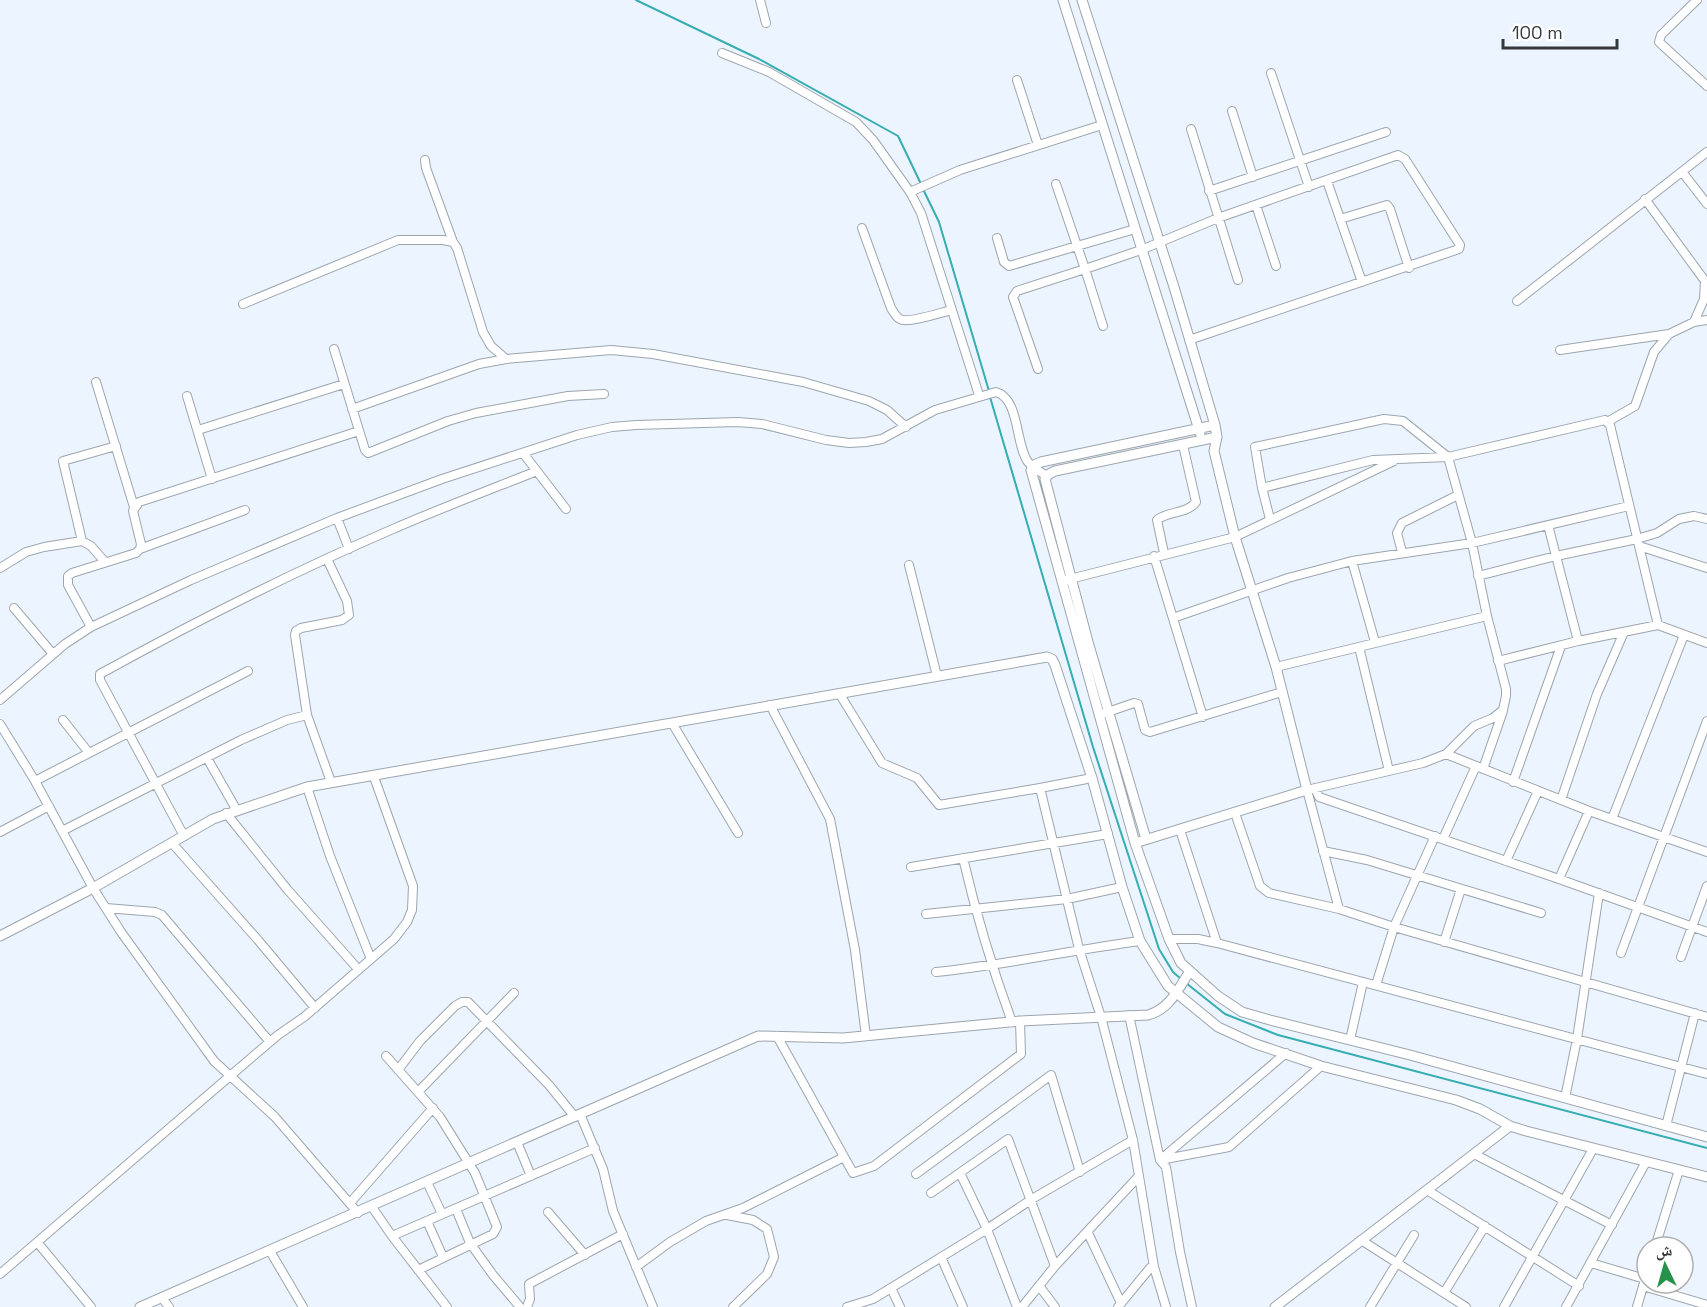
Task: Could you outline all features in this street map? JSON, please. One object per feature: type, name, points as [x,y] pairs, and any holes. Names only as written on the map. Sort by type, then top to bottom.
[{"type":"street","points":[[760,0],[766,23]]},
{"type":"street","points":[[1063,0],[1202,441],[1214,451]]},
{"type":"street","points":[[1082,0],[1215,425],[1217,437],[1214,451],[1235,537],[1311,789],[1323,851],[1339,909]]},
{"type":"street","points":[[1698,0],[1661,35],[1659,42],[1707,86]]},
{"type":"street","points":[[1079,51],[1097,45]]},
{"type":"street","points":[[722,53],[769,72],[856,122],[873,140],[910,192],[921,213],[952,310],[986,394]]},
{"type":"street","points":[[1271,73],[1309,187]]},
{"type":"street","points":[[1017,80],[1038,145]]},
{"type":"street","points":[[1232,111],[1253,177]]},
{"type":"street","points":[[910,192],[960,170],[1102,125]]},
{"type":"street","points":[[1191,129],[1238,280]]},
{"type":"street","points":[[1209,191],[1386,132]]},
{"type":"street","points":[[1517,301],[1707,152]]},
{"type":"street","points":[[1038,369],[1013,297],[1017,291],[1142,250],[1218,218],[1393,156],[1402,156],[1460,248],[1189,340]]},
{"type":"street","points":[[425,160],[457,248],[483,332],[491,346],[506,359]]},
{"type":"street","points":[[1683,173],[1707,204]]},
{"type":"street","points":[[1327,181],[1362,282]]},
{"type":"street","points":[[1056,184],[1103,326]]},
{"type":"street","points":[[1645,199],[1705,281],[1704,299],[1694,322]]},
{"type":"street","points":[[1256,205],[1276,266]]},
{"type":"street","points":[[1340,219],[1388,205],[1408,267]]},
{"type":"street","points":[[862,228],[891,308],[898,318],[914,319],[952,310]]},
{"type":"street","points":[[997,238],[1004,262],[1010,266],[1135,229]]},
{"type":"street","points":[[243,304],[398,240],[453,242]]},
{"type":"street","points":[[1560,350],[1669,334],[1694,322],[1707,320]]},
{"type":"street","points":[[1262,488],[1353,464],[1401,458],[1448,457],[1601,420],[1609,422],[1635,406],[1652,358],[1669,334]]},
{"type":"street","points":[[334,349],[365,450],[368,453],[448,421],[476,413],[568,396],[604,394]]},
{"type":"street","points":[[352,409],[479,364],[506,359],[611,350],[653,354],[803,382],[869,401],[887,410],[906,427]]},
{"type":"street","points":[[96,382],[134,507],[140,549]]},
{"type":"street","points":[[198,430],[345,384]]},
{"type":"street","points":[[0,700],[53,654],[91,627],[191,580],[337,518],[442,479],[577,435],[612,427],[749,422],[826,440],[849,443],[866,442],[882,439],[935,410],[986,394],[1001,393],[1011,408],[1026,458],[1032,467],[1047,476]]},
{"type":"street","points":[[187,396],[213,479]]},
{"type":"street","points":[[1270,519],[1255,447],[1384,419],[1403,422],[1448,457],[1472,543],[1506,696],[1503,710],[1480,768],[1416,875],[1394,927],[1376,985]]},
{"type":"street","points":[[1609,422],[1658,626]]},
{"type":"street","points":[[1032,467],[1041,462],[1215,425]]},
{"type":"street","points":[[134,507],[139,502],[359,430]]},
{"type":"street","points":[[1217,437],[1055,471],[1047,476],[1045,483],[1099,715],[1135,843],[1169,939],[1181,963],[1218,996],[1242,1012],[1707,1137]]},
{"type":"street","points":[[1164,553],[1157,520],[1192,507],[1196,502],[1183,445]]},
{"type":"street","points":[[82,541],[63,462],[66,459],[116,446]]},
{"type":"street","points":[[523,453],[566,509]]},
{"type":"street","points":[[1066,579],[1235,537],[1401,458]]},
{"type":"street","points":[[1032,467],[1032,478],[1109,711],[1146,839]]},
{"type":"street","points":[[184,836],[100,680],[100,674],[180,630],[327,559],[395,528],[537,471]]},
{"type":"street","points":[[1402,552],[1396,533],[1401,523],[1458,495]]},
{"type":"street","points":[[1173,618],[1288,578],[1352,561],[1472,543],[1629,506]]},
{"type":"street","points":[[91,627],[68,585],[67,579],[72,573],[136,553],[140,549],[245,510]]},
{"type":"street","points":[[1478,576],[1556,556],[1638,543],[1680,519],[1694,516],[1707,519]]},
{"type":"street","points":[[337,518],[349,549]]},
{"type":"street","points":[[1548,525],[1578,641]]},
{"type":"street","points":[[0,568],[26,552],[82,541],[91,546],[105,562]]},
{"type":"street","points":[[1638,543],[1707,568]]},
{"type":"street","points":[[1154,556],[1203,717]]},
{"type":"street","points":[[327,559],[347,601],[349,615],[342,620],[296,631],[295,635],[307,715],[331,782]]},
{"type":"street","points":[[1352,561],[1375,642]]},
{"type":"street","points":[[909,565],[937,676]]},
{"type":"street","points":[[14,608],[53,654]]},
{"type":"street","points":[[1276,667],[1487,616]]},
{"type":"street","points":[[1498,661],[1578,641],[1658,626],[1707,643]]},
{"type":"street","points":[[1561,800],[1597,694],[1624,632]]},
{"type":"street","points":[[1612,819],[1684,635]]},
{"type":"street","points":[[1513,782],[1561,646]]},
{"type":"street","points":[[1359,647],[1389,771]]},
{"type":"street","points":[[0,936],[93,888],[226,813],[307,787],[374,777],[1037,658],[1052,658],[1092,778],[1122,887],[1140,941],[1163,979],[1218,1027],[1252,1042],[1322,1066],[1456,1100],[1480,1109],[1510,1126],[1707,1177]]},
{"type":"street","points":[[35,782],[248,671]]},
{"type":"street","points":[[1099,715],[1138,704],[1145,730],[1150,732],[1282,692]]},
{"type":"street","points":[[839,693],[882,763],[917,778],[939,806],[1092,778]]},
{"type":"street","points":[[771,705],[830,819],[855,950],[866,1036]]},
{"type":"street","points":[[1135,843],[1311,789],[1423,763],[1446,754],[1474,726],[1493,718],[1503,710]]},
{"type":"street","points":[[62,831],[278,724],[307,715]]},
{"type":"street","points":[[63,720],[89,753]]},
{"type":"street","points":[[1621,953],[1707,721]]},
{"type":"street","points":[[672,723],[738,833]]},
{"type":"street","points":[[0,724],[49,806],[93,888],[121,932],[214,1061],[275,1117],[358,1213]]},
{"type":"street","points":[[1446,754],[1589,811],[1707,852]]},
{"type":"street","points":[[207,758],[236,809]]},
{"type":"street","points":[[0,1274],[270,1042],[315,1008],[394,939],[407,922],[414,898],[409,874],[374,777]]},
{"type":"street","points":[[307,787],[330,856],[371,959]]},
{"type":"street","points":[[1040,788],[1079,949],[1101,1017],[1133,1140],[1154,1267],[1166,1307]]},
{"type":"street","points":[[1311,789],[1319,797],[1707,932]]},
{"type":"street","points":[[1506,861],[1538,791]]},
{"type":"street","points":[[0,832],[49,806]]},
{"type":"street","points":[[1559,879],[1589,811]]},
{"type":"street","points":[[226,813],[287,889],[358,969]]},
{"type":"street","points":[[1235,813],[1257,879],[1263,890],[1269,893],[1339,909],[1444,942],[1707,1017]]},
{"type":"street","points":[[1180,830],[1217,943]]},
{"type":"street","points":[[910,867],[1108,834]]},
{"type":"street","points":[[172,843],[315,1008]]},
{"type":"street","points":[[1323,851],[1366,860],[1541,913]]},
{"type":"street","points":[[777,1036],[854,1173],[874,1166],[1021,1054],[1016,1022],[991,966],[963,858]]},
{"type":"street","points":[[1681,957],[1707,886]]},
{"type":"street","points":[[926,914],[1067,898],[1122,887]]},
{"type":"street","points":[[1444,942],[1461,889]]},
{"type":"street","points":[[1565,1098],[1577,1039],[1599,893]]},
{"type":"street","points":[[106,908],[155,912],[162,915],[270,1042]]},
{"type":"street","points":[[1169,939],[1198,939],[1217,943],[1707,1074]]},
{"type":"street","points":[[936,972],[991,966],[1079,949],[1140,941]]},
{"type":"street","points":[[140,1307],[758,1036],[843,1038],[1156,1012],[1167,1006],[1190,971]]},
{"type":"street","points":[[1350,1040],[1363,982]]},
{"type":"street","points":[[418,1092],[514,993]]},
{"type":"street","points":[[398,1070],[420,1041],[462,1002],[468,1002],[578,1116],[595,1148],[603,1169],[613,1211],[653,1307]]},
{"type":"street","points":[[1666,1126],[1695,1013]]},
{"type":"street","points":[[1129,1015],[1160,1160],[1166,1167],[1192,1307]]},
{"type":"street","points":[[1160,1160],[1286,1053]]},
{"type":"street","points":[[386,1056],[433,1108],[475,1173],[496,1222],[496,1231],[418,1270]]},
{"type":"street","points":[[1160,1160],[1228,1147],[1322,1066]]},
{"type":"street","points":[[916,1174],[1051,1075],[1080,1172]]},
{"type":"street","points":[[350,1203],[433,1108]]},
{"type":"street","points":[[1275,1307],[1510,1126]]},
{"type":"street","points":[[931,1193],[1008,1139],[1055,1266]]},
{"type":"street","points":[[847,1307],[873,1299],[1032,1199],[1133,1140]]},
{"type":"street","points":[[517,1142],[531,1176]]},
{"type":"street","points":[[392,1236],[595,1148]]},
{"type":"street","points":[[1504,1307],[1593,1149]]},
{"type":"street","points":[[1474,1154],[1612,1225]]},
{"type":"street","points":[[636,1267],[670,1242],[706,1221],[743,1208],[844,1157]]},
{"type":"street","points":[[1566,1307],[1646,1162]]},
{"type":"street","points":[[1659,1235],[1679,1170]]},
{"type":"street","points":[[960,1173],[987,1229],[1017,1307]]},
{"type":"street","points":[[1022,1307],[1055,1266],[1138,1177]]},
{"type":"street","points":[[427,1182],[442,1214]]},
{"type":"street","points":[[1427,1190],[1579,1286]]},
{"type":"street","points":[[372,1206],[443,1305]]},
{"type":"street","points":[[456,1209],[470,1243],[520,1307]]},
{"type":"street","points":[[548,1212],[585,1255]]},
{"type":"street","points":[[726,1214],[753,1220],[767,1229],[774,1257],[767,1274],[733,1307]]},
{"type":"street","points":[[427,1221],[443,1257]]},
{"type":"street","points":[[1444,1293],[1485,1226]]},
{"type":"street","points":[[1088,1233],[1120,1305],[1150,1268],[1154,1267]]},
{"type":"street","points":[[527,1307],[530,1299],[529,1284],[623,1234]]},
{"type":"street","points":[[1370,1307],[1414,1235]]},
{"type":"street","points":[[1361,1240],[1466,1307]]},
{"type":"street","points":[[37,1242],[90,1307]]},
{"type":"street","points":[[270,1251],[303,1307]]},
{"type":"street","points":[[941,1257],[963,1307]]},
{"type":"street","points":[[1591,1263],[1635,1277]]},
{"type":"street","points":[[1040,1287],[1055,1307]]},
{"type":"street","points":[[891,1288],[900,1307]]},
{"type":"street","points":[[1682,1295],[1707,1305]]},
{"type":"street","points":[[162,1298],[169,1307]]},
{"type":"waterway","points":[[636,0],[759,59],[898,136],[921,184]]},
{"type":"waterway","points":[[923,189],[939,222],[989,391]]},
{"type":"waterway","points":[[990,397],[1093,747],[1159,949],[1173,972],[1181,979]]},
{"type":"waterway","points":[[1186,983],[1225,1014],[1278,1035],[1707,1148]]}]
